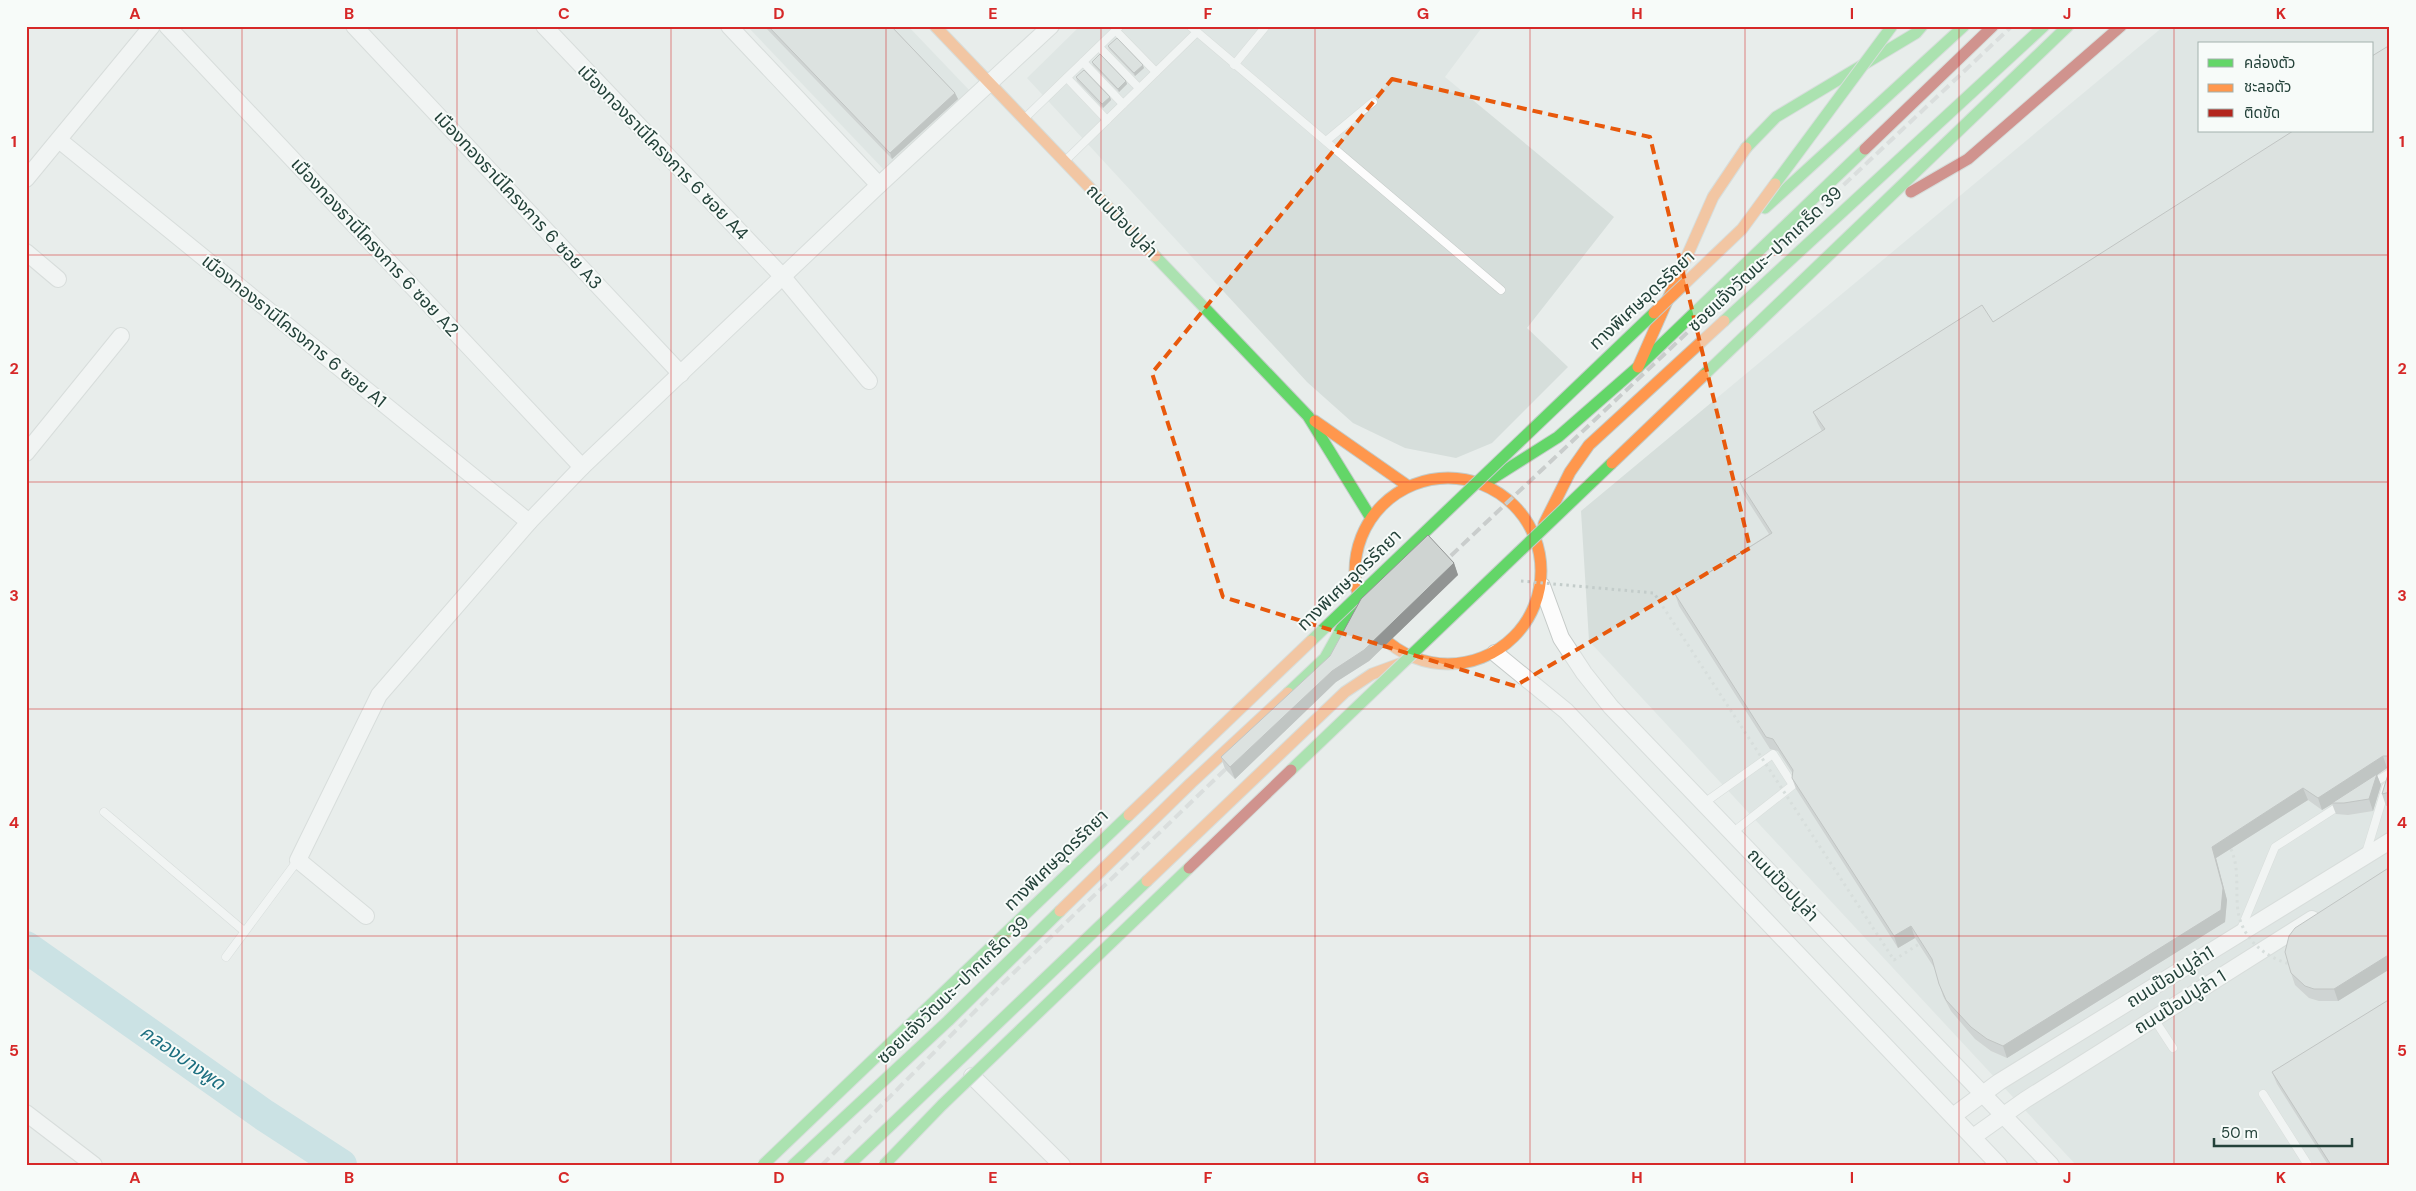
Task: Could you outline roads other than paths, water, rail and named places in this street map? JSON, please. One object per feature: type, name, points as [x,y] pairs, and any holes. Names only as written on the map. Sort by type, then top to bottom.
[{"type":"main road","name":"ถนนป๊อปปูล่า","points":[[935,26],[1308,416]]},
{"type":"main road","points":[[1742,229],[1892,26]]},
{"type":"main road","name":"ทางพิเศษอุดรรัถยา","points":[[763,1165],[1742,229],[1964,26]]},
{"type":"main road","name":"ซอยแจ้งวัฒนะ-ปากเกร็ด 39","points":[[1483,484],[1558,437],[1638,367],[1993,26]]},
{"type":"main road","name":"ซอยแจ้งวัฒนะ-ปากเกร็ด 39","points":[[1537,538],[1570,472],[1589,445],[2044,26]]},
{"type":"main road","points":[[2022,47],[2067,26]]},
{"type":"main road","points":[[884,1165],[972,1076],[2067,26]]},
{"type":"main road","points":[[1872,215],[1968,158],[2068,74],[2121,26]]},
{"type":"main road","points":[[1638,367],[1713,197],[1744,150],[1776,117],[1919,29]]},
{"type":"main road","points":[[1308,416],[1408,486]]},
{"type":"main road","points":[[1308,416],[1371,518]]},
{"type":"main road","points":[[1445,477],[1483,484],[1516,506],[1537,538],[1542,562],[1542,586],[1534,613],[1518,636],[1496,653],[1456,665],[1415,659],[1390,645],[1371,624],[1358,598],[1354,570],[1358,543],[1371,518],[1387,500],[1408,486],[1445,477]]},
{"type":"main road","name":"ซอยแจ้งวัฒนะ-ปากเกร็ด 39","points":[[793,1165],[948,1021],[1191,782],[1325,658],[1358,598]]},
{"type":"main road","points":[[849,1165],[1345,692],[1364,677],[1383,668],[1415,659]]},
{"type":"street","points":[[26,179],[152,26]]},
{"type":"street","name":"เมืองทองธานีโครงการ 6 ซอย A2","points":[[167,26],[582,467]]},
{"type":"street","name":"เมืองทองธานีโครงการ 6 ซอย A3","points":[[354,26],[681,374]]},
{"type":"street","name":"เมืองทองธานีโครงการ 6 ซอย A4","points":[[544,26],[782,277],[869,381]]},
{"type":"street","points":[[729,26],[879,185]]},
{"type":"street","points":[[366,916],[298,860],[379,695],[529,522],[582,467],[879,185],[991,84],[1051,26]]},
{"type":"street","name":"เมืองทองธานีโครงการ 6 ซอย A1","points":[[59,140],[529,522]]},
{"type":"street","points":[[26,252],[58,279]]},
{"type":"street","points":[[26,453],[121,336]]},
{"type":"street","name":"ถนนป๊อปปูล่า","points":[[1542,586],[1562,638],[1584,674],[1611,707],[1983,1092],[2051,1165]]},
{"type":"street","name":"ถนนป๊อปปูล่า","points":[[1496,653],[1566,711],[1999,1165]]},
{"type":"street","name":"ถนนป๊อปปูล่า1","points":[[1953,1116],[1983,1092],[2390,841]]},
{"type":"street","name":"ถนนป๊อปปูล่า 1","points":[[1973,1137],[2004,1114],[2324,911]]},
{"type":"street","points":[[972,1076],[1062,1165]]},
{"type":"street","points":[[26,1113],[94,1165]]},
{"type":"lane","points":[[1190,26],[1500,290]]},
{"type":"lane","points":[[1234,65],[1266,26]]},
{"type":"lane","points":[[1024,119],[1118,28],[1156,72]]},
{"type":"lane","points":[[1064,161],[1197,32]]},
{"type":"lane","points":[[1099,47],[1139,88]]},
{"type":"lane","points":[[1083,62],[1123,104]]},
{"type":"lane","points":[[1066,78],[1107,120]]},
{"type":"lane","points":[[1326,141],[1373,102]]},
{"type":"lane","points":[[1704,803],[1773,754],[1794,785],[1732,833]]},
{"type":"lane","points":[[2367,788],[2390,775]]},
{"type":"lane","points":[[2365,857],[2390,775]]},
{"type":"lane","points":[[2239,934],[2275,847],[2352,798]]},
{"type":"lane","points":[[104,812],[244,931]]},
{"type":"lane","points":[[226,957],[298,860]]},
{"type":"lane","points":[[2154,1019],[2172,1048]]},
{"type":"lane","points":[[2263,1094],[2308,1165]]},
{"type":"waterway","name":"คลองบางพูด","points":[[26,947],[264,1115],[341,1165]]},
{"type":"railway","points":[[1440,566],[2012,26]]},
{"type":"railway","points":[[822,1165],[1002,984],[1235,760]]}]
